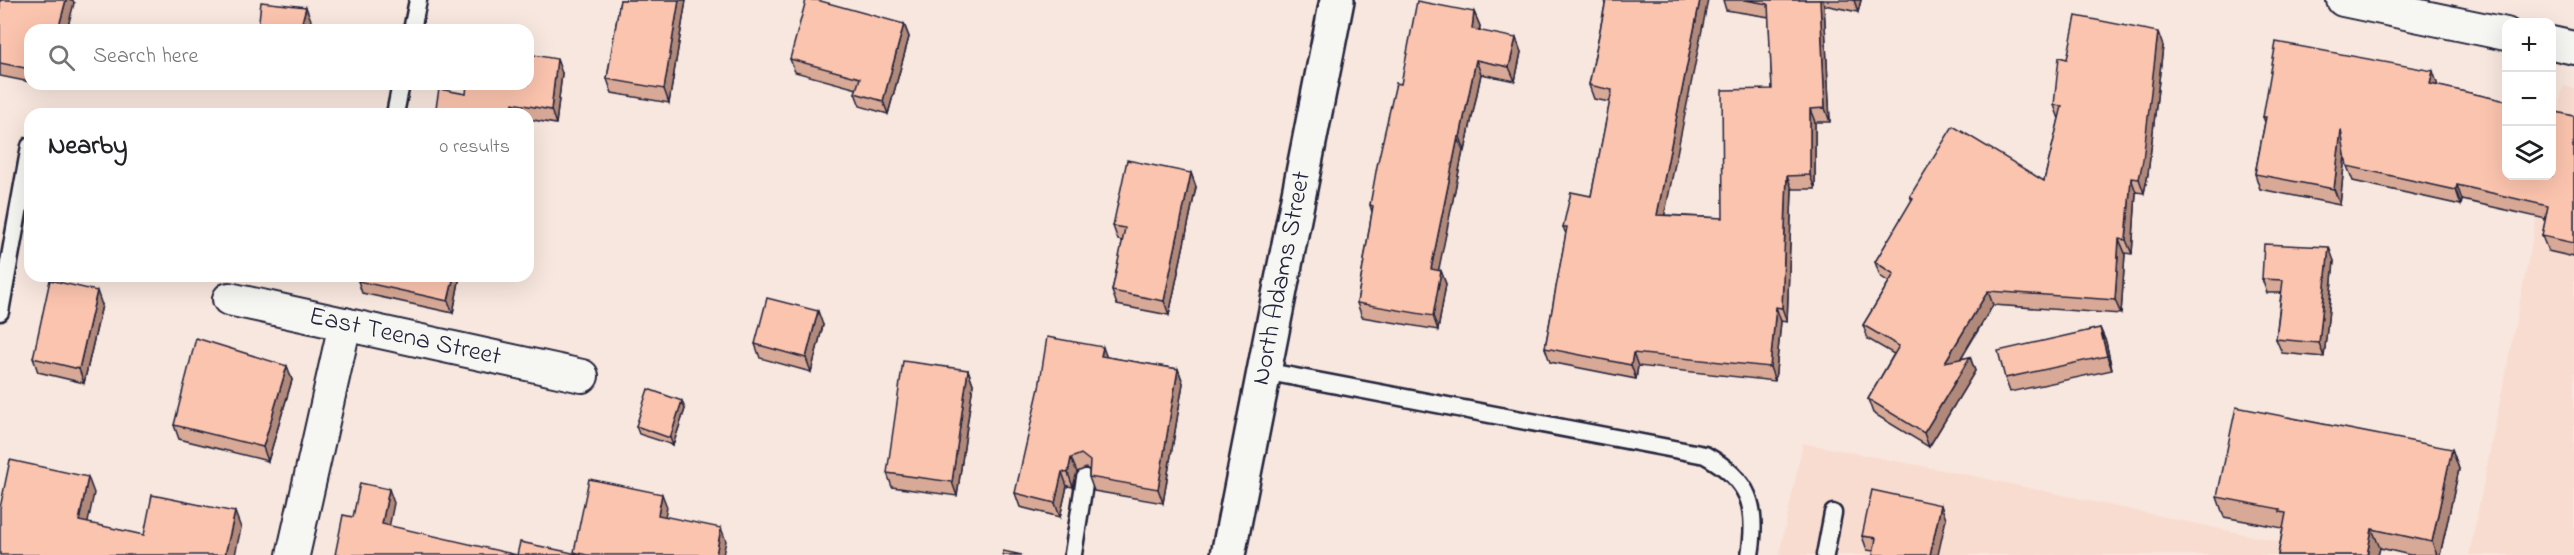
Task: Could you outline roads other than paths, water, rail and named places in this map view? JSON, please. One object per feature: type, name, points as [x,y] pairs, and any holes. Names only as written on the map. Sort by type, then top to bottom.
[{"type":"street","name":"North Adams Street","points":[[1228,555],[1337,0]]},
{"type":"street","points":[[2343,0],[2502,33]]},
{"type":"street","points":[[2556,44],[2574,48]]},
{"type":"street","name":"East Teena Street","points":[[230,299],[582,376]]},
{"type":"street","points":[[292,555],[345,324]]},
{"type":"lane","points":[[413,24],[418,0]]},
{"type":"lane","points":[[396,108],[400,90]]},
{"type":"lane","points":[[0,312],[24,179]]},
{"type":"lane","points":[[1264,371],[1705,455],[1724,466],[1743,487],[1753,511],[1750,555]]},
{"type":"lane","points":[[1074,555],[1085,478]]},
{"type":"lane","points":[[1825,555],[1833,513]]}]
